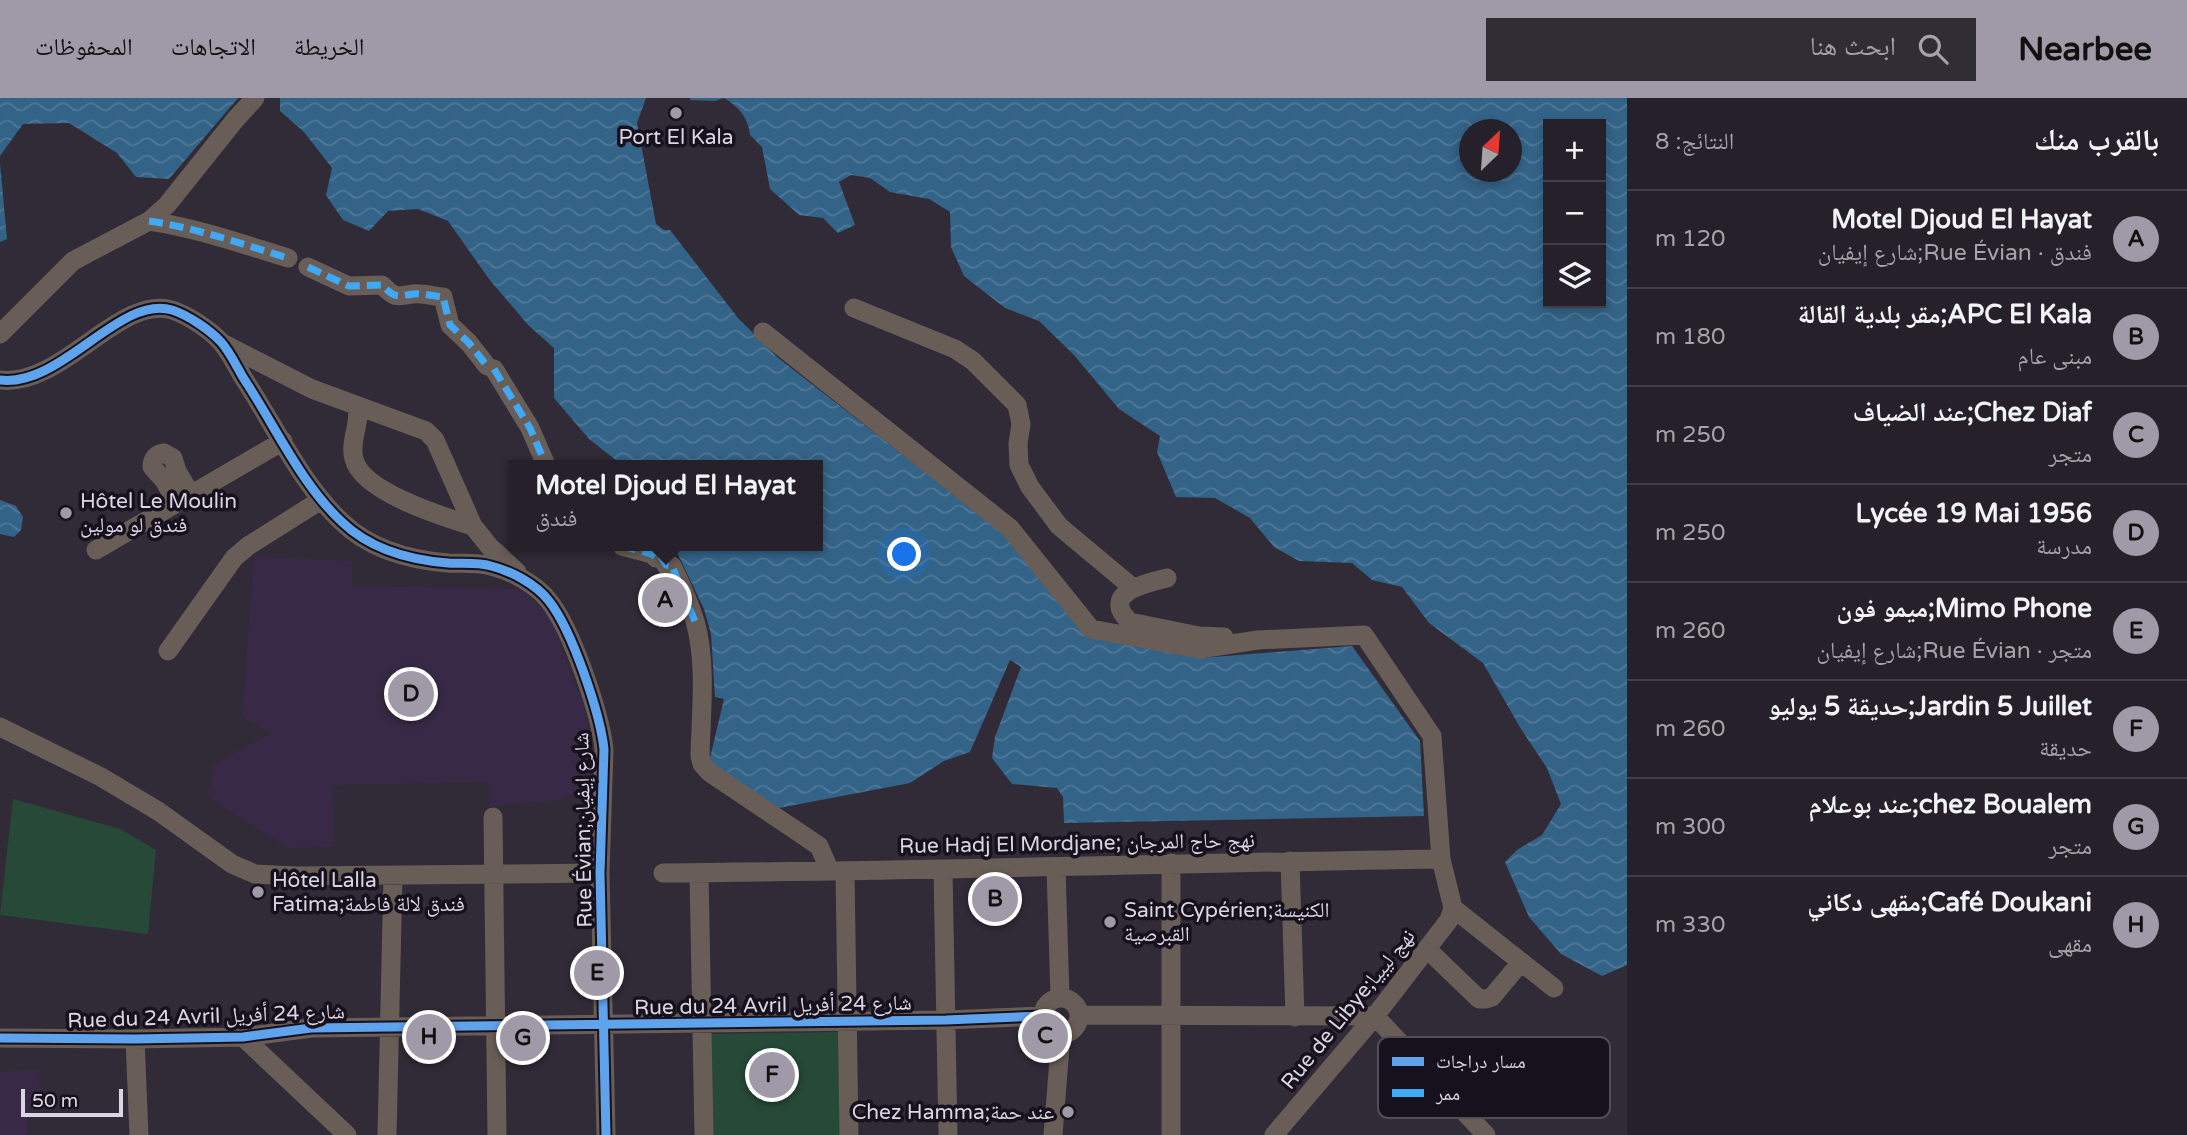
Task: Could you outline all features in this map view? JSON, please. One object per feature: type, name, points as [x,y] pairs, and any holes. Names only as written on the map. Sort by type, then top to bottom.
[{"type":"street","points":[[0,334],[73,261],[149,221],[167,205],[255,98]]},
{"type":"street","points":[[149,221],[216,236],[288,258]]},
{"type":"street","points":[[307,267],[349,286],[382,285],[392,295],[399,297],[414,294],[443,297],[450,326],[469,342],[491,367],[530,428],[544,460]]},
{"type":"street","points":[[854,308],[955,349],[973,361],[1017,405],[1021,424],[1019,465],[1030,487],[1059,526],[1132,587]]},
{"type":"street","name":"Rue Évian;شارع إيفيان","points":[[0,380],[19,380],[39,373],[137,313],[155,309],[172,310],[221,342],[283,376],[426,431],[435,440],[473,526],[489,545],[548,600],[560,618],[595,704],[602,730],[604,749],[600,873],[606,1135]]},
{"type":"street","points":[[763,332],[1010,528],[1091,629],[1199,649],[1258,640],[1364,635],[1432,736],[1441,859],[1453,908],[1554,988]]},
{"type":"street","name":"Rue Évian;شارع إيفيان","points":[[221,342],[321,500],[351,531],[380,547],[416,560],[492,566],[528,582]]},
{"type":"street","points":[[357,406],[359,414],[352,443],[354,462],[363,476],[382,489],[412,503],[473,526]]},
{"type":"street","points":[[96,550],[283,441]]},
{"type":"street","points":[[168,651],[234,558],[248,546],[321,500]]},
{"type":"street","points":[[641,551],[656,558],[660,555],[666,565],[672,566],[696,624],[702,663],[702,764],[709,772],[819,846],[837,871],[848,1020],[849,1135]]},
{"type":"street","points":[[1167,578],[1132,587],[1122,597],[1120,607],[1123,615],[1130,622],[1199,636],[1258,640]]},
{"type":"street","points":[[0,727],[102,777],[158,811],[226,860],[255,874],[393,876],[600,873]]},
{"type":"street","points":[[493,817],[497,1135]]},
{"type":"street","name":"Rue Hadj El Mordjane; نهج حاج المرجان","points":[[663,873],[1441,859]]},
{"type":"street","points":[[1290,861],[1295,1017]]},
{"type":"street","points":[[1171,863],[1171,1135]]},
{"type":"street","points":[[1056,868],[1060,997]]},
{"type":"street","points":[[943,870],[948,1135]]},
{"type":"street","points":[[699,873],[704,1135]]},
{"type":"street","points":[[387,1135],[393,876]]},
{"type":"street","name":"Rue de Libye;نهج ليبيا","points":[[1274,1135],[1375,1016],[1449,920],[1453,908]]},
{"type":"street","points":[[1427,949],[1479,999],[1492,997],[1521,962]]},
{"type":"street","points":[[1060,997],[1071,1001],[1079,1015],[1076,1026],[1061,1034],[1046,1027],[1042,1016],[1050,1001],[1060,997]]},
{"type":"street","points":[[1079,1015],[1375,1016],[1395,1037]]},
{"type":"street","name":"Rue du 24 Avril شارع 24 أفريل","points":[[0,1038],[243,1037],[311,1028],[946,1020],[1042,1016]]},
{"type":"street","points":[[1053,1135],[1061,1034]]},
{"type":"street","points":[[243,1037],[346,1135]]},
{"type":"street","points":[[135,1039],[139,1135]]},
{"type":"street","points":[[1470,1118],[1486,1135]]},
{"type":"shaded area","points":[[254,557],[352,561],[352,586],[522,589],[551,619],[586,712],[591,745],[588,782],[576,793],[556,800],[489,806],[489,782],[333,785],[334,847],[288,848],[207,796],[215,763],[271,733],[242,717]]},
{"type":"shaded area","points":[[39,1070],[41,1107],[27,1107],[27,1135],[0,1135],[0,1072]]},
{"type":"green space","points":[[13,799],[120,829],[156,850],[148,934],[0,915]]},
{"type":"green space","points":[[838,1032],[840,1135],[707,1135],[705,1034]]},
{"type":"water","points":[[0,98],[238,98],[169,179],[136,177],[117,153],[69,123],[23,124],[0,156]]},
{"type":"water","points":[[280,98],[646,98],[637,123],[656,224],[664,230],[670,230],[738,318],[777,357],[1006,535],[1085,636],[1201,658],[1352,646],[1420,741],[1424,816],[1064,823],[1063,797],[1057,788],[1012,784],[992,758],[995,737],[1021,667],[1010,660],[970,752],[944,761],[910,783],[779,808],[713,767],[710,758],[724,699],[715,697],[711,634],[704,609],[676,551],[823,551],[823,460],[616,460],[589,439],[554,398],[554,348],[529,326],[489,279],[448,221],[418,209],[388,211],[369,231],[343,220],[326,195],[332,168],[304,132],[280,111]]},
{"type":"water","points":[[690,98],[724,98],[715,101]]},
{"type":"water","points":[[724,98],[1627,98],[1627,965],[1602,976],[1561,954],[1529,917],[1505,862],[1517,850],[1542,835],[1561,804],[1547,768],[1483,663],[1429,623],[1402,587],[1372,580],[1352,563],[1299,561],[1274,547],[1250,518],[1215,498],[1176,497],[1157,452],[1160,436],[1119,409],[1074,355],[1039,321],[1005,308],[964,276],[951,247],[950,212],[929,199],[890,192],[870,178],[851,175],[839,182],[855,225],[838,233],[823,218],[799,215],[770,189],[762,147],[750,135],[747,123],[738,109]]},
{"type":"water","points":[[0,163],[7,239],[0,242]]},
{"type":"water","points":[[0,500],[16,506],[23,517],[21,530],[14,537],[0,534]]},
{"type":"marked path","points":[[149,221],[202,232],[288,258]]},
{"type":"marked path","points":[[308,267],[349,286],[382,285],[396,296],[420,294],[443,297],[450,325],[487,366]]},
{"type":"marked path","points":[[494,369],[530,428],[544,460]]},
{"type":"marked path","points":[[641,551],[656,558],[660,555],[666,565],[672,566],[696,624]]},
{"type":"cycle path","points":[[0,380],[23,379],[45,370],[132,315],[152,309],[178,312],[205,328],[225,346],[302,474],[328,507],[353,532],[365,540],[405,556],[434,562],[480,564],[499,568],[530,584],[549,601],[567,631],[584,672],[604,749],[600,873],[606,1135]]},
{"type":"cycle path","points":[[0,1038],[243,1037],[311,1028],[946,1020],[1042,1016]]},
{"type":"place","name":"Port El Kala","points":[[676,113]]},
{"type":"place","name":"Hôtel Le Moulin فندق لو مولين","points":[[66,513]]},
{"type":"place","name":"Motel Djoud El Hayat","points":[[665,600]]},
{"type":"place","name":"Lycée 19 Mai 1956","points":[[411,694]]},
{"type":"place","name":"Hôtel Lalla Fatima;فندق لالة فاطمة","points":[[258,892]]},
{"type":"place","name":"APC El Kala;مقر بلدية القالة","points":[[995,899]]},
{"type":"place","name":"Saint Cypérien;الكنيسة القبرصية","points":[[1110,922]]},
{"type":"place","name":"Mimo Phone;ميمو فون","points":[[597,973]]},
{"type":"place","name":"Chez Diaf;عند الضياف","points":[[1045,1036]]},
{"type":"place","name":"Café Doukani;مقهى دكاني","points":[[429,1037]]},
{"type":"place","name":"chez Boualem;عند بوعلام","points":[[523,1038]]},
{"type":"place","name":"Jardin 5 Juillet;حديقة 5 يوليو","points":[[772,1075]]},
{"type":"place","name":"Chez Hamma;عند حمة","points":[[1068,1112]]}]
